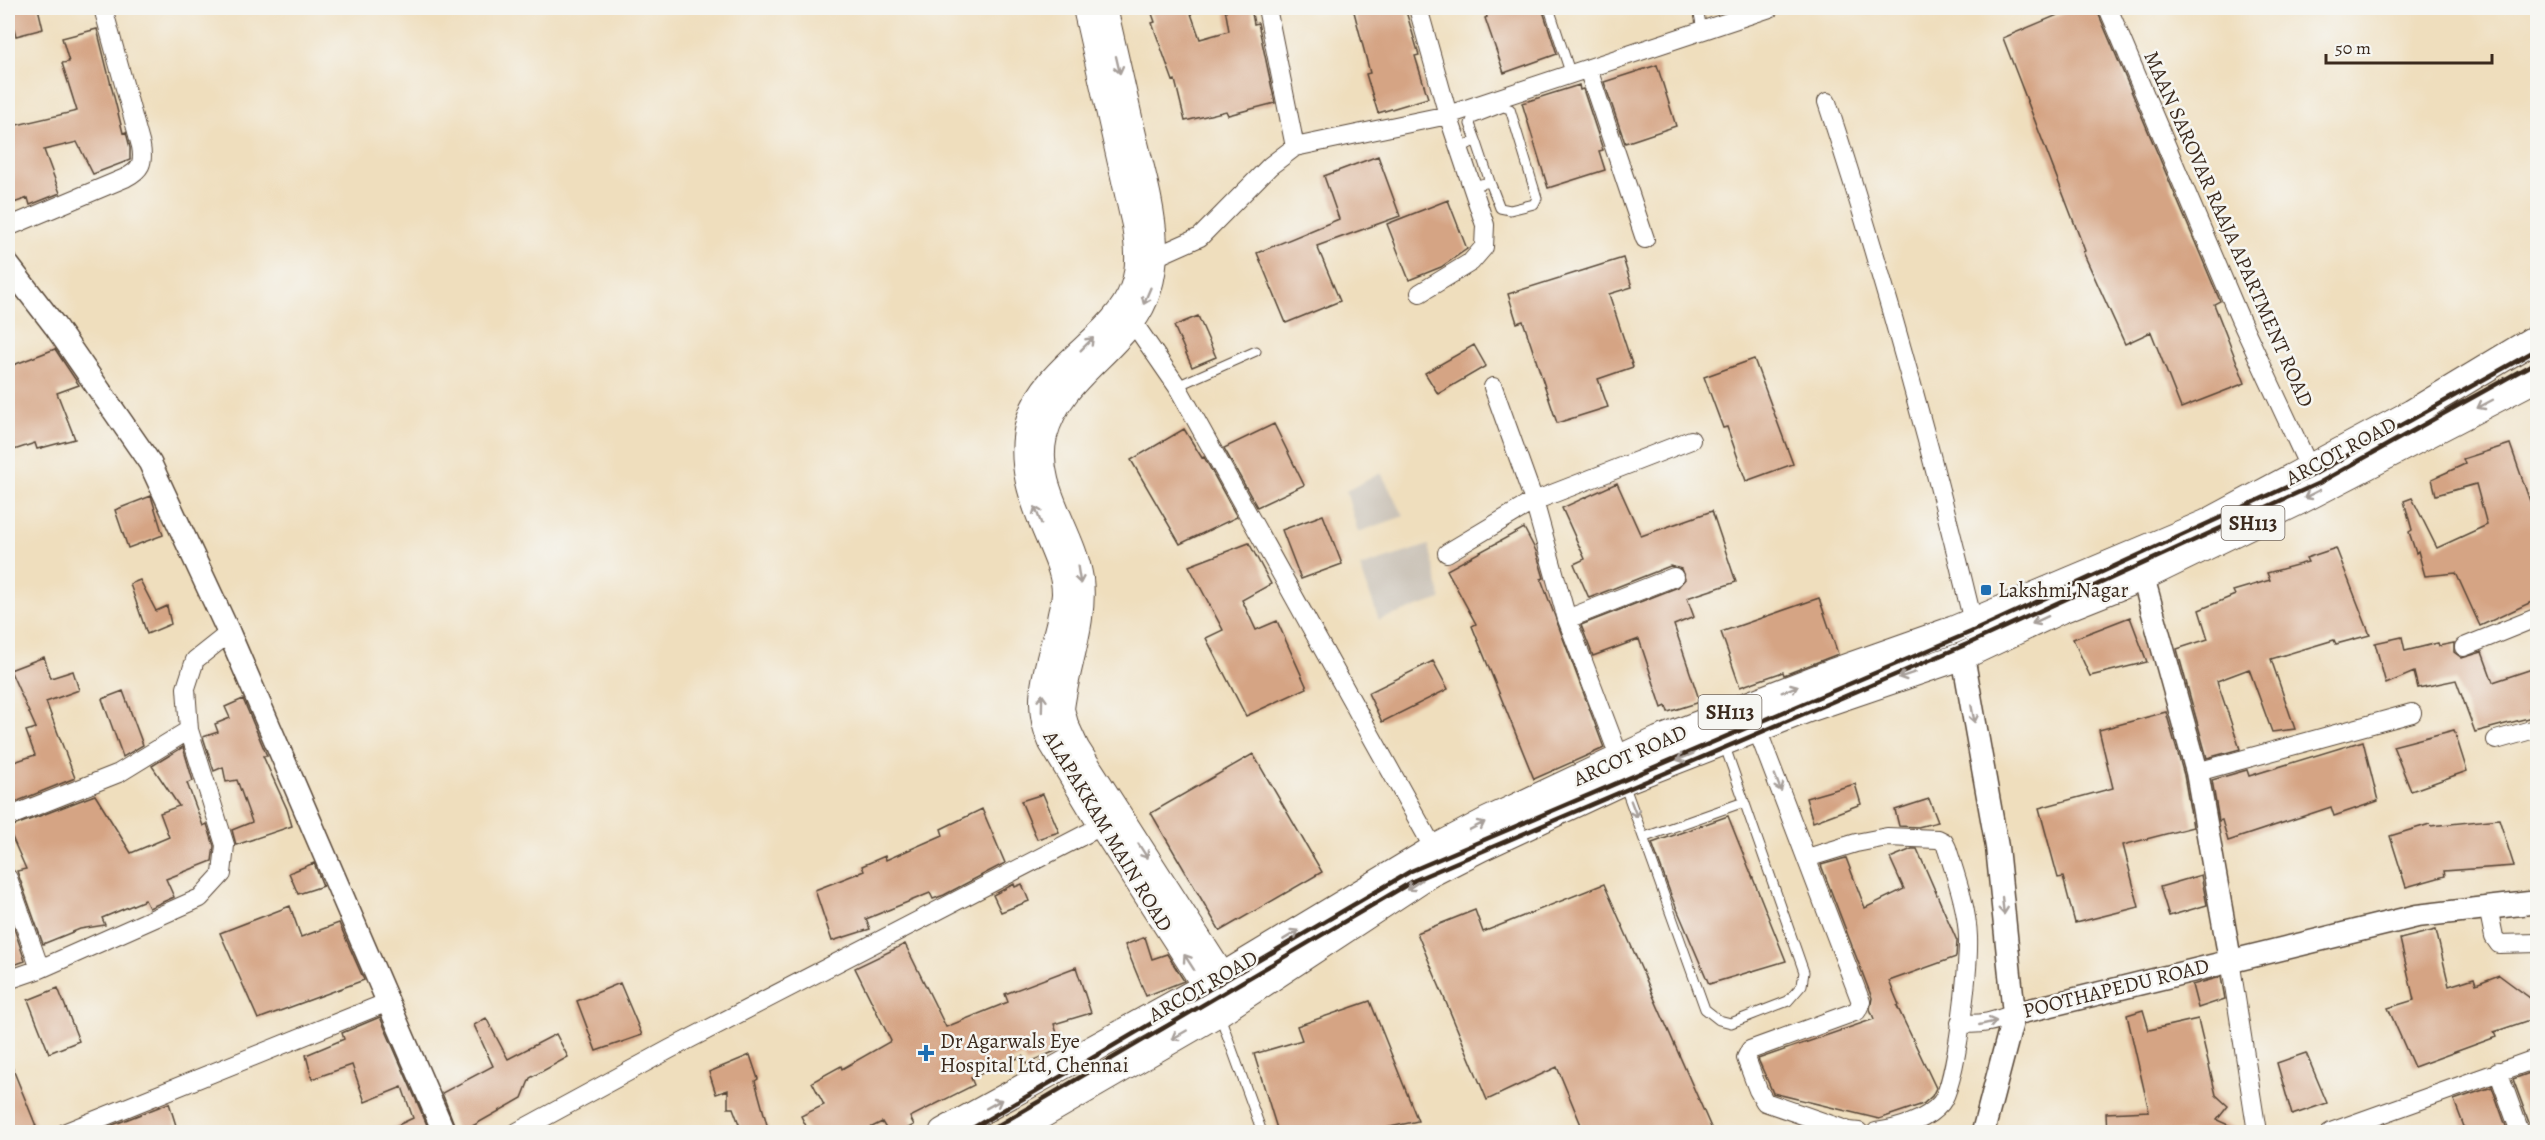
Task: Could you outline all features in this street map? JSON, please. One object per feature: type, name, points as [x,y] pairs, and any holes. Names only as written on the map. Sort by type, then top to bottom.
[{"type":"main road","name":"ALAPAKKAM MAIN ROAD","points":[[1085,8],[1134,225],[1146,259]]},
{"type":"main road","name":"ALAPAKKAM MAIN ROAD","points":[[1105,8],[1153,220],[1146,259],[1132,288],[1128,315],[1058,373],[1040,396],[1029,421],[1024,461],[1027,482],[1036,512],[1062,575],[1064,595],[1041,694],[1042,719],[1051,743],[1111,821],[1230,1005]]},
{"type":"main road","name":"ARCOT ROAD","points":[[1012,1132],[1230,1005],[1429,874],[1622,770],[1659,740],[1831,673],[1973,622],[2207,523],[2412,413],[2538,337]]},
{"type":"main road","name":"ARCOT ROAD","points":[[943,1132],[1214,981],[1434,849],[1487,821],[1622,770],[1723,742],[1963,656],[2060,610],[2143,577],[2301,500],[2538,377]]},
{"type":"street","points":[[8,227],[137,172],[144,159],[103,8]]},
{"type":"street","points":[[1267,8],[1295,147]]},
{"type":"street","points":[[1418,8],[1448,115],[1485,225],[1484,247],[1471,262],[1420,293]]},
{"type":"street","points":[[1146,259],[1200,237],[1270,166],[1295,147],[1448,115],[1770,8]]},
{"type":"street","name":"MAAN SAROVAR RAAJA APARTMENT ROAD","points":[[2108,8],[2241,319],[2310,469]]},
{"type":"street","points":[[1579,72],[1645,239]]},
{"type":"street","points":[[1827,102],[1866,221],[1940,484],[1973,622]]},
{"type":"street","points":[[8,265],[55,326],[150,463],[228,633],[444,1132]]},
{"type":"street","points":[[1128,315],[1177,386],[1434,849]]},
{"type":"street","points":[[1492,387],[1534,501],[1567,619],[1622,770]]},
{"type":"street","points":[[1447,552],[1534,501],[1691,440]]},
{"type":"street","points":[[1567,619],[1674,577]]},
{"type":"street","points":[[2143,577],[2197,772],[2257,1132]]},
{"type":"street","points":[[2464,647],[2538,617]]},
{"type":"street","points":[[8,980],[40,969],[201,898],[222,874],[225,845],[189,730],[186,688],[195,660],[228,633]]},
{"type":"street","name":"POOTHAPEDU ROAD","points":[[1963,656],[1997,848],[2014,1014],[2418,916],[2538,902]]},
{"type":"street","points":[[2197,772],[2412,713]]},
{"type":"street","points":[[2496,740],[2538,728]]},
{"type":"street","points":[[1757,729],[1860,998],[1860,1008],[1750,1050],[1746,1058],[1765,1102],[1849,1131],[1859,1132]]},
{"type":"street","points":[[8,817],[119,773],[189,730]]},
{"type":"street","points":[[517,1132],[670,1049],[1111,821]]},
{"type":"street","points":[[1806,858],[1856,843],[1887,837],[1938,839],[1944,842],[1964,906],[1968,938],[1960,1023],[1950,1080],[1943,1100],[1933,1111],[1918,1120],[1876,1132]]},
{"type":"street","points":[[8,878],[40,969]]},
{"type":"street","points":[[2488,908],[2494,937],[2499,944],[2538,943]]},
{"type":"street","points":[[66,1132],[92,1128],[388,1002]]},
{"type":"street","points":[[1960,1023],[1976,1025],[1994,1022],[2014,1014]]},
{"type":"street","points":[[1983,1132],[2014,1014]]},
{"type":"street","points":[[2331,1132],[2538,1058]]},
{"type":"street","points":[[2498,1071],[2520,1132]]},
{"type":"street","points":[[2533,1132],[2538,1131]]},
{"type":"lane","points":[[1549,8],[1579,72]]},
{"type":"lane","points":[[1698,8],[1702,30]]},
{"type":"lane","points":[[1503,107],[1510,109],[1537,198],[1534,204],[1510,210],[1500,208],[1476,140],[1470,124],[1472,119],[1503,107]]},
{"type":"lane","points":[[1460,149],[1476,140]]},
{"type":"lane","points":[[1472,186],[1490,182]]},
{"type":"lane","points":[[1177,386],[1256,351]]},
{"type":"lane","points":[[1622,770],[1705,1010],[1719,1020],[1731,1023],[1788,1001],[1802,985],[1804,972],[1723,742]]},
{"type":"lane","points":[[1645,837],[1744,802]]},
{"type":"lane","points":[[1230,1005],[1220,1020],[1262,1132]]},
{"type":"shaded area","points":[[1381,473],[1404,516],[1358,532],[1346,491]]},
{"type":"shaded area","points":[[1429,545],[1441,599],[1379,620],[1360,567]]},
{"type":"building","points":[[8,8],[38,8],[43,29],[16,36]]},
{"type":"building","points":[[1150,8],[1189,8],[1200,39],[1229,31],[1225,8],[1251,8],[1254,24],[1258,23],[1275,103],[1228,115],[1226,111],[1185,121],[1175,80],[1173,81],[1152,23],[1155,22]]},
{"type":"building","points":[[1353,8],[1405,8],[1419,55],[1415,56],[1428,98],[1378,113],[1366,74],[1370,73]]},
{"type":"building","points":[[1484,8],[1542,8],[1557,54],[1504,73],[1485,18],[1487,17]]},
{"type":"building","points":[[2074,8],[2096,8],[2220,301],[2214,304],[2245,383],[2181,408],[2151,332],[2125,344],[2083,252],[2085,251],[2003,38]]},
{"type":"building","points":[[97,29],[123,133],[126,132],[130,160],[93,174],[77,142],[44,150],[60,193],[30,205],[28,198],[8,205],[8,127],[77,111],[62,63],[69,62],[62,38]]},
{"type":"building","points":[[1657,65],[1676,126],[1625,143],[1604,82]]},
{"type":"building","points":[[1579,85],[1580,90],[1583,89],[1603,150],[1599,151],[1605,170],[1548,188],[1522,103]]},
{"type":"building","points":[[1378,156],[1400,216],[1317,246],[1340,301],[1286,323],[1257,253],[1339,219],[1324,176]]},
{"type":"building","points":[[1448,200],[1467,249],[1441,267],[1409,280],[1387,224]]},
{"type":"building","points":[[1623,258],[1632,287],[1609,294],[1633,367],[1598,379],[1608,407],[1557,423],[1523,321],[1517,323],[1508,294]]},
{"type":"building","points":[[1198,316],[1216,357],[1192,367],[1174,326]]},
{"type":"building","points":[[1474,345],[1486,366],[1438,394],[1425,373]]},
{"type":"building","points":[[55,349],[79,385],[57,393],[75,439],[37,449],[35,443],[8,452],[8,367]]},
{"type":"building","points":[[1754,359],[1793,464],[1746,481],[1727,427],[1723,428],[1704,377]]},
{"type":"building","points":[[1274,424],[1304,485],[1257,507],[1224,448]]},
{"type":"building","points":[[1184,429],[1202,458],[1204,457],[1237,517],[1180,544],[1131,460]]},
{"type":"building","points":[[2510,444],[2530,501],[2538,498],[2538,599],[2480,626],[2456,573],[2425,576],[2418,551],[2416,553],[2409,532],[2412,530],[2404,501],[2412,498],[2437,548],[2487,525],[2476,484],[2436,495],[2432,479],[2465,464],[2463,459]]},
{"type":"building","points":[[1617,483],[1641,536],[1712,511],[1736,582],[1687,598],[1694,617],[1674,625],[1700,702],[1668,712],[1666,706],[1662,708],[1639,639],[1593,656],[1581,625],[1678,587],[1685,579],[1681,569],[1670,566],[1589,598],[1574,564],[1585,559],[1562,508]]},
{"type":"building","points":[[151,496],[163,535],[128,548],[115,510]]},
{"type":"building","points":[[1323,515],[1342,564],[1301,579],[1282,530]]},
{"type":"building","points":[[1524,528],[1536,551],[1544,578],[1541,579],[1604,748],[1534,779],[1472,626],[1476,624],[1447,570]]},
{"type":"building","points":[[1249,543],[1271,584],[1242,600],[1256,630],[1277,621],[1307,688],[1246,716],[1206,638],[1223,630],[1189,566]]},
{"type":"building","points":[[2336,548],[2370,635],[2336,644],[2334,640],[2271,659],[2295,729],[2272,732],[2249,669],[2217,681],[2240,749],[2207,758],[2177,649],[2208,639],[2199,610],[2235,595],[2233,591],[2270,580],[2267,573],[2308,562],[2306,558]]},
{"type":"building","points":[[140,580],[156,611],[167,606],[171,624],[147,634],[130,584]]},
{"type":"building","points":[[1819,598],[1838,654],[1784,675],[1783,672],[1740,687],[1721,632]]},
{"type":"building","points":[[2130,617],[2147,662],[2090,676],[2073,639]]},
{"type":"building","points":[[2402,637],[2405,651],[2438,643],[2439,646],[2454,643],[2454,652],[2462,658],[2482,652],[2493,682],[2538,667],[2538,707],[2529,709],[2532,717],[2475,732],[2456,680],[2418,688],[2414,672],[2386,684],[2375,643]]},
{"type":"building","points":[[44,657],[51,678],[73,671],[79,690],[46,702],[75,778],[8,805],[8,764],[35,755],[26,731],[36,728],[10,670]]},
{"type":"building","points":[[1433,661],[1448,689],[1382,722],[1368,693]]},
{"type":"building","points":[[123,691],[143,745],[123,757],[102,699]]},
{"type":"building","points":[[243,699],[267,756],[263,756],[287,809],[292,826],[236,845],[232,830],[252,822],[237,780],[226,782],[223,767],[214,771],[203,737],[218,732],[215,724],[230,718],[225,707]]},
{"type":"building","points":[[2166,712],[2184,775],[2193,827],[2123,845],[2139,907],[2075,923],[2063,877],[2058,878],[2039,808],[2113,788],[2099,730]]},
{"type":"building","points":[[2454,730],[2467,771],[2411,791],[2393,746]]},
{"type":"building","points":[[2363,741],[2378,801],[2334,816],[2331,807],[2228,841],[2222,820],[2219,821],[2212,780],[2247,770],[2249,776]]},
{"type":"building","points":[[183,747],[193,781],[187,783],[203,826],[207,824],[214,846],[212,861],[166,879],[174,897],[149,908],[145,900],[102,918],[105,925],[80,929],[43,944],[17,871],[26,869],[8,828],[95,795],[131,853],[169,837],[160,813],[179,806],[152,766]]},
{"type":"building","points":[[1253,754],[1322,872],[1220,931],[1151,813]]},
{"type":"building","points":[[1855,784],[1861,804],[1813,822],[1806,798]]},
{"type":"building","points":[[1043,794],[1059,832],[1037,839],[1021,801]]},
{"type":"building","points":[[1929,799],[1938,822],[1918,827],[1899,826],[1895,810]]},
{"type":"building","points":[[982,809],[1005,863],[944,895],[933,899],[930,893],[866,919],[870,929],[832,941],[815,890],[864,871],[862,866],[885,856],[886,860],[943,835],[941,829]]},
{"type":"building","points":[[1728,816],[1786,961],[1709,984],[1671,895],[1652,843]]},
{"type":"building","points":[[2499,819],[2514,866],[2444,871],[2445,876],[2406,887],[2390,836],[2430,824],[2431,826]]},
{"type":"building","points":[[1917,849],[1957,941],[1956,957],[1889,981],[1899,1005],[1897,1006],[1936,1088],[1932,1096],[1923,1104],[1879,1119],[1773,1093],[1758,1059],[1874,1019],[1870,1009],[1872,998],[1821,865],[1846,858],[1865,908],[1904,889],[1890,858]]},
{"type":"building","points":[[314,863],[323,886],[298,894],[289,873]]},
{"type":"building","points":[[2201,875],[2207,905],[2169,916],[2160,887]]},
{"type":"building","points":[[1014,884],[1015,887],[1022,884],[1029,901],[1001,912],[993,895]]},
{"type":"building","points":[[1604,884],[1713,1132],[1584,1132],[1557,1067],[1487,1100],[1417,933],[1475,910],[1483,932]]},
{"type":"building","points":[[290,906],[301,937],[339,923],[364,980],[258,1019],[220,933]]},
{"type":"building","points":[[8,910],[25,961],[8,967]]},
{"type":"building","points":[[2436,930],[2449,986],[2474,978],[2476,984],[2499,975],[2538,1004],[2538,1017],[2494,1032],[2496,1037],[2414,1067],[2388,1008],[2414,1000],[2400,939]]},
{"type":"building","points":[[1145,937],[1152,959],[1167,954],[1184,981],[1146,996],[1125,945]]},
{"type":"building","points":[[905,944],[946,1027],[1008,1002],[1005,994],[1076,967],[1091,1013],[1054,1024],[1062,1048],[1026,1064],[1023,1056],[971,1078],[974,1085],[910,1117],[914,1125],[901,1132],[888,1132],[882,1122],[862,1132],[809,1132],[801,1116],[824,1105],[812,1082],[841,1066],[842,1069],[891,1041],[855,968]]},
{"type":"building","points":[[2221,977],[2225,999],[2198,1008],[2192,985]]},
{"type":"building","points":[[620,983],[642,1035],[596,1051],[577,1001]]},
{"type":"building","points":[[58,988],[79,1041],[49,1053],[28,1000]]},
{"type":"building","points":[[1370,1001],[1418,1121],[1367,1132],[1278,1132],[1254,1054],[1302,1040],[1297,1026]]},
{"type":"building","points":[[2143,1010],[2149,1030],[2198,1019],[2216,1095],[2228,1106],[2217,1120],[2244,1132],[2107,1132],[2106,1113],[2149,1111],[2127,1015]]},
{"type":"building","points":[[380,1017],[430,1132],[383,1132],[413,1118],[402,1087],[365,1102],[352,1065],[312,1079],[306,1055],[344,1039],[342,1033]]},
{"type":"building","points":[[486,1018],[508,1059],[556,1034],[568,1057],[530,1078],[522,1098],[462,1132],[457,1132],[442,1093],[493,1066],[474,1025]]},
{"type":"building","points":[[2306,1053],[2327,1103],[2292,1115],[2277,1063]]},
{"type":"building","points":[[750,1055],[758,1079],[755,1081],[769,1132],[742,1132],[733,1108],[728,1108],[728,1090],[716,1094],[709,1072]]},
{"type":"building","points":[[8,1057],[36,1126],[18,1132],[8,1132]]},
{"type":"building","points":[[2538,1070],[2538,1126],[2531,1128],[2513,1079]]},
{"type":"building","points":[[2492,1087],[2508,1132],[2466,1132],[2454,1100]]},
{"type":"building","points":[[169,1103],[178,1132],[95,1132]]},
{"type":"railway","points":[[966,1132],[1411,871],[1971,632],[2311,476],[2538,349]]},
{"type":"railway","points":[[987,1132],[1415,880],[1972,642],[2319,483],[2538,361]]},
{"type":"place","name":"Lakshmi Nagar","points":[[1986,590]]},
{"type":"place","name":"Dr Agarwals Eye Hospital Ltd, Chennai","points":[[926,1053]]}]
